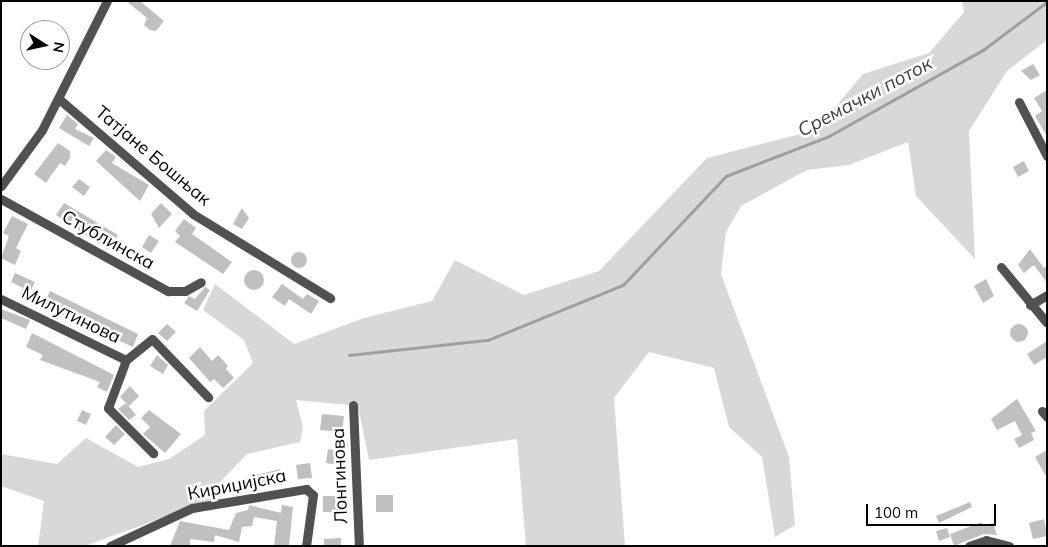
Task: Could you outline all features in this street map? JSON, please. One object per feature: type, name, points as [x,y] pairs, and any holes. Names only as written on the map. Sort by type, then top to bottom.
[{"type":"street","points":[[1,186],[59,99],[107,1]]},
{"type":"street","name":"Татјане Бошњак","points":[[59,99],[193,214],[330,298]]},
{"type":"street","points":[[1019,102],[1047,156]]},
{"type":"street","name":"Стублинска","points":[[1,199],[168,291],[185,291],[202,282]]},
{"type":"street","points":[[1001,267],[1030,305],[1047,323]]},
{"type":"street","points":[[1030,305],[1047,295]]},
{"type":"street","name":"Милутинова","points":[[1,299],[126,360]]},
{"type":"street","name":"Милутинова","points":[[153,453],[108,408],[126,360],[152,340],[208,397]]},
{"type":"street","name":"Лонгинова","points":[[353,405],[358,546]]},
{"type":"street","name":"Кириџијска","points":[[110,546],[192,508],[306,488],[312,495],[306,546]]},
{"type":"street","points":[[968,546],[986,540],[1009,546]]},
{"type":"shaded area","points":[[962,1],[1047,1],[1047,40],[1007,71],[969,131],[975,259],[916,196],[908,142],[849,165],[807,170],[741,206],[726,232],[721,274],[789,457],[795,525],[775,537],[762,457],[729,427],[714,368],[649,352],[614,398],[625,546],[526,546],[517,439],[369,460],[358,406],[296,400],[303,427],[300,442],[247,454],[221,481],[222,496],[85,546],[38,546],[44,501],[1,486],[1,454],[57,464],[86,438],[138,467],[169,459],[205,435],[204,411],[253,363],[244,340],[203,310],[215,284],[294,344],[364,318],[432,301],[455,260],[524,295],[599,271],[707,158],[816,130],[863,74],[929,53],[964,12]]},
{"type":"building","points":[[126,1],[140,1],[164,21],[156,31],[150,30],[144,25],[147,18]]},
{"type":"building","points":[[1033,64],[1040,75],[1031,80],[1021,71]]},
{"type":"building","points":[[1047,90],[1047,136],[1035,116],[1042,111],[1034,98]]},
{"type":"building","points":[[67,115],[78,124],[75,129],[94,138],[89,146],[59,128]]},
{"type":"building","points":[[58,143],[70,151],[70,158],[65,166],[60,163],[46,183],[34,174]]},
{"type":"building","points":[[106,150],[116,157],[112,163],[149,185],[140,201],[96,161]]},
{"type":"building","points":[[1024,161],[1029,171],[1018,177],[1013,167]]},
{"type":"building","points":[[79,179],[90,187],[84,196],[72,187]]},
{"type":"building","points":[[64,203],[118,235],[108,250],[56,215]]},
{"type":"building","points":[[161,203],[172,214],[159,228],[151,214]]},
{"type":"building","points":[[242,208],[249,218],[242,229],[233,224]]},
{"type":"building","points":[[12,216],[28,224],[16,248],[21,251],[15,265],[1,258],[9,236],[3,233]]},
{"type":"building","points":[[184,219],[196,228],[192,234],[232,262],[223,274],[175,242],[180,236],[175,231]]},
{"type":"building","points":[[149,235],[159,241],[151,253],[142,247]]},
{"type":"building","points":[[1030,249],[1044,268],[1047,266],[1047,283],[1034,265],[1024,273],[1018,265]]},
{"type":"building","points":[[299,252],[305,254],[307,260],[305,266],[299,268],[293,266],[291,260],[293,254]]},
{"type":"building","points":[[250,270],[258,270],[264,276],[264,284],[258,290],[250,290],[244,284],[244,276]]},
{"type":"building","points":[[15,273],[35,282],[27,298],[20,294],[23,288],[11,282]]},
{"type":"building","points":[[986,279],[994,296],[983,303],[974,286]]},
{"type":"building","points":[[282,284],[303,299],[307,294],[319,301],[311,314],[289,299],[285,306],[272,297]]},
{"type":"building","points":[[205,287],[210,290],[197,311],[184,303],[189,296],[195,299]]},
{"type":"building","points":[[50,291],[138,334],[133,347],[43,306]]},
{"type":"building","points":[[1,309],[30,320],[26,329],[1,318]]},
{"type":"building","points":[[167,324],[176,332],[167,341],[158,333]]},
{"type":"building","points":[[1015,324],[1023,324],[1028,329],[1026,340],[1015,342],[1010,337],[1010,329]]},
{"type":"building","points":[[32,333],[114,375],[107,392],[97,387],[100,382],[40,360],[43,355],[26,347]]},
{"type":"building","points":[[1047,341],[1047,357],[1034,365],[1027,354]]},
{"type":"building","points":[[200,347],[212,361],[218,355],[228,366],[226,369],[234,378],[223,388],[214,379],[210,382],[189,358]]},
{"type":"building","points":[[157,355],[168,365],[163,374],[150,366]]},
{"type":"building","points":[[130,386],[139,396],[129,406],[120,397]]},
{"type":"building","points":[[1017,399],[1036,431],[1031,433],[1034,440],[1019,448],[1014,439],[1022,435],[1015,421],[997,430],[991,419]]},
{"type":"building","points":[[126,403],[136,415],[129,420],[118,409]]},
{"type":"building","points":[[82,410],[91,414],[86,425],[77,421]]},
{"type":"building","points":[[149,410],[181,434],[165,453],[143,434],[150,427],[141,418]]},
{"type":"building","points":[[322,414],[344,416],[342,432],[320,430]]},
{"type":"building","points":[[116,425],[125,434],[114,445],[105,437]]},
{"type":"building","points":[[342,442],[348,443],[345,466],[326,463],[328,449],[340,451]]},
{"type":"building","points":[[1047,450],[1047,478],[1035,457]]},
{"type":"building","points":[[310,463],[312,478],[298,479],[296,465]]},
{"type":"building","points":[[280,469],[285,481],[255,484],[256,487],[227,494],[225,483]]},
{"type":"building","points":[[376,495],[393,495],[393,512],[376,512]]},
{"type":"building","points":[[323,496],[340,496],[340,512],[323,512]]},
{"type":"building","points":[[970,502],[972,507],[939,523],[936,516]]},
{"type":"building","points":[[249,505],[281,513],[282,505],[293,507],[289,546],[274,546],[277,521],[254,517],[252,526],[242,527],[239,542],[215,535],[214,542],[190,539],[190,546],[170,546],[180,521],[229,530],[236,513],[248,510]]},
{"type":"building","points":[[1044,519],[1047,536],[1033,539],[1029,523]]},
{"type":"building","points":[[982,522],[983,526],[993,523],[997,535],[984,534],[954,546],[950,534]]},
{"type":"building","points":[[947,528],[950,537],[939,541],[936,531]]},
{"type":"building","points":[[341,538],[341,546],[324,546],[324,539]]},
{"type":"waterway","name":"Сремачки поток","points":[[349,355],[488,340],[623,285],[726,176],[829,136],[983,50],[1047,2]]}]
